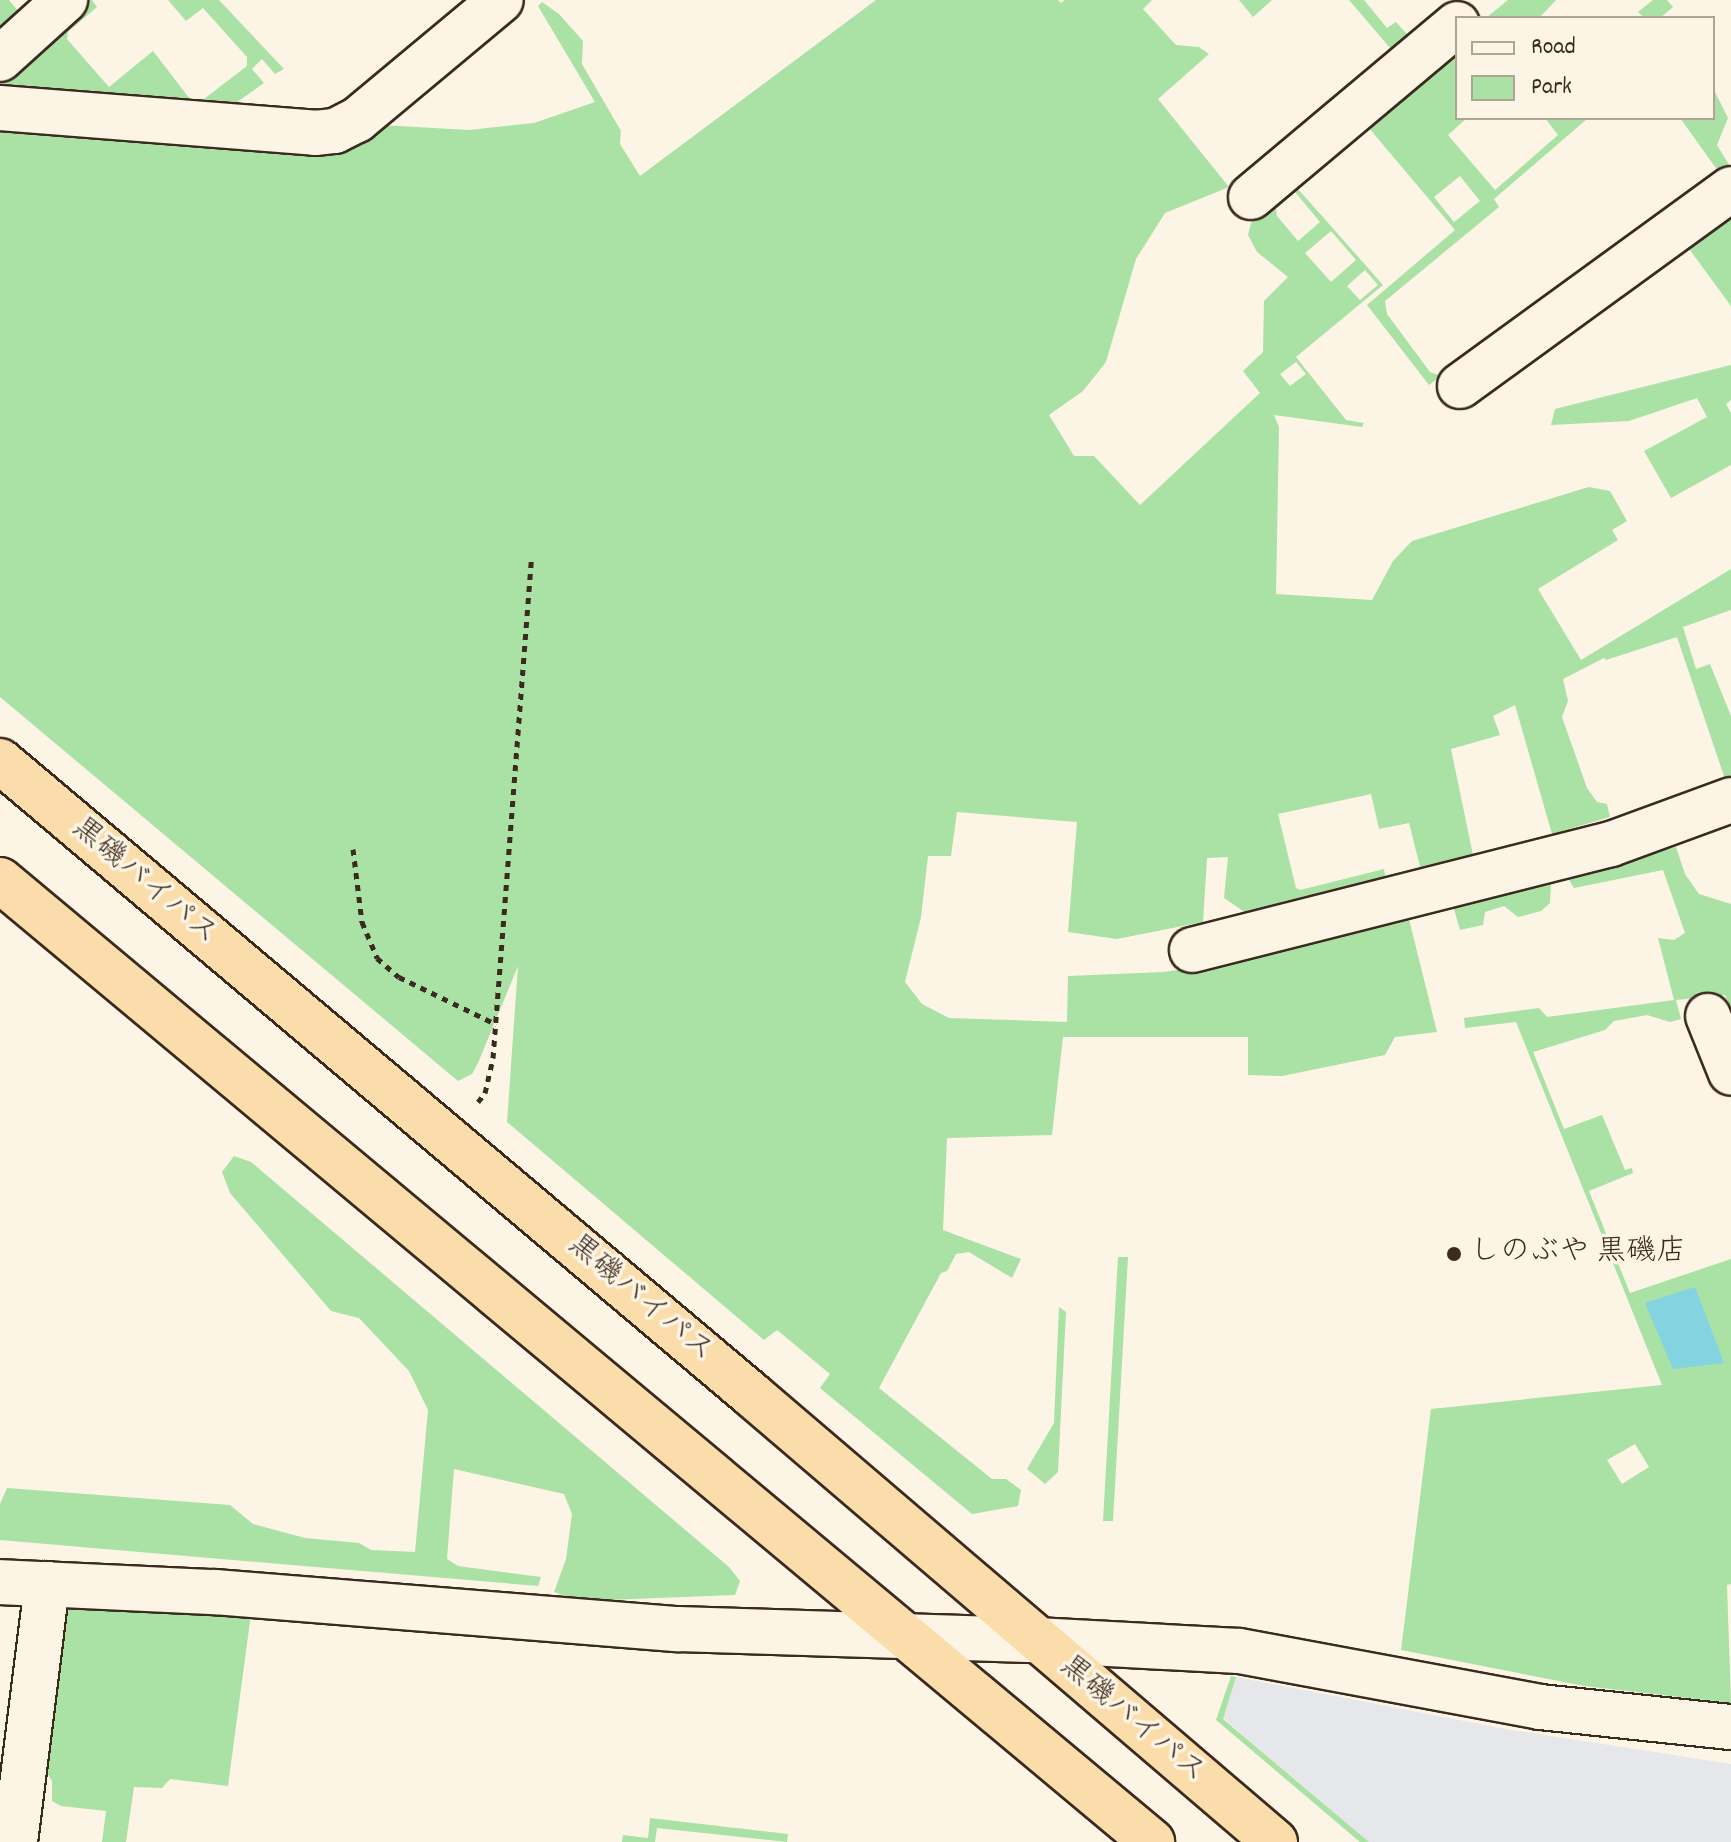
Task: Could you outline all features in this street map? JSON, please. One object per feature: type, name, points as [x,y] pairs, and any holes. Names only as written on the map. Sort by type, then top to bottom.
[{"type":"highway","name":"黒磯バイパス","points":[[0,761],[752,1395],[1275,1842]]},
{"type":"highway","points":[[0,880],[1152,1842]]},
{"type":"street","points":[[0,59],[65,0]]},
{"type":"street","points":[[0,108],[315,133],[335,131],[357,120],[501,0]]},
{"type":"street","points":[[1466,16],[1485,0]]},
{"type":"street","points":[[1251,197],[1455,26]]},
{"type":"street","points":[[1460,386],[1731,189]]},
{"type":"street","points":[[1192,950],[1611,844],[1731,800]]},
{"type":"street","points":[[1708,1016],[1731,1073]]},
{"type":"street","points":[[0,1582],[215,1592],[678,1629],[1036,1640],[1239,1651],[1540,1707],[1731,1727]]},
{"type":"street","points":[[15,1842],[47,1584]]},
{"type":"path","points":[[450,1142],[485,1093],[493,1058],[531,560]]},
{"type":"path","points":[[353,849],[362,922],[377,958],[399,977],[496,1024]]},
{"type":"shaded area","points":[[1236,1677],[1506,1729],[1731,1764],[1731,1842],[1369,1842],[1223,1718]]},
{"type":"green space","points":[[0,0],[9,0],[24,18],[0,38]]},
{"type":"green space","points":[[86,0],[92,0],[97,7],[68,32],[67,39],[109,87],[153,51],[190,99],[204,99],[247,66],[247,57],[203,8],[186,21],[168,0],[219,0],[284,69],[275,74],[262,59],[252,69],[264,83],[230,107],[0,97],[0,78]]},
{"type":"green space","points":[[876,0],[1058,0],[1061,3],[1065,0],[1152,0],[1143,9],[1176,45],[1199,47],[1209,54],[1158,99],[1229,187],[1165,213],[1136,259],[1106,362],[1083,391],[1049,415],[1074,456],[1094,456],[1140,505],[1260,393],[1243,371],[1263,352],[1264,301],[1288,277],[1257,252],[1248,235],[1251,223],[1273,194],[1291,181],[1383,285],[1296,357],[1346,420],[1364,423],[1362,427],[1274,415],[1279,427],[1276,594],[1372,600],[1393,561],[1412,541],[1589,487],[1610,491],[1627,521],[1612,530],[1618,540],[1538,589],[1581,660],[1731,569],[1731,610],[1683,627],[1696,669],[1710,664],[1731,716],[1731,776],[1725,779],[1677,637],[1606,660],[1604,658],[1563,679],[1568,701],[1562,717],[1587,788],[1597,802],[1607,804],[1610,817],[1552,834],[1515,705],[1493,716],[1500,735],[1451,749],[1473,855],[1420,867],[1409,823],[1379,829],[1371,794],[1278,814],[1296,888],[1300,890],[1384,869],[1386,881],[1249,915],[1224,898],[1228,857],[1207,858],[1203,922],[1117,939],[1068,932],[1077,822],[957,812],[951,856],[928,856],[921,917],[905,982],[922,1004],[949,1018],[1067,1022],[1068,976],[1163,972],[1215,965],[1409,919],[1437,1032],[1395,1037],[1385,1055],[1282,1076],[1248,1075],[1248,1037],[1063,1037],[1052,1135],[947,1138],[943,1230],[1021,1259],[1012,1278],[969,1252],[956,1254],[947,1271],[941,1273],[879,1388],[992,1479],[1006,1479],[1021,1490],[1018,1506],[972,1514],[820,1388],[830,1374],[777,1330],[764,1340],[507,1122],[518,966],[478,1063],[472,1074],[458,1081],[0,697],[0,132],[332,151],[352,148],[381,125],[469,130],[534,123],[595,102],[538,6],[542,2],[559,14],[583,41],[582,64],[621,131],[620,144],[640,176]],"holes":[[[1295,192],[1320,222],[1298,241],[1277,216],[1276,209]],[[1331,231],[1356,260],[1331,282],[1305,253]],[[1365,270],[1378,285],[1360,300],[1347,286]],[[1296,362],[1306,374],[1290,386],[1280,374]]]},
{"type":"green space","points":[[1239,0],[1272,0],[1253,17]]},
{"type":"green space","points":[[1349,0],[1364,0],[1387,28],[1396,22],[1414,42],[1397,56]]},
{"type":"green space","points":[[1508,0],[1556,0],[1541,16],[1488,16]]},
{"type":"green space","points":[[1653,0],[1667,0],[1673,7],[1662,16],[1642,16],[1638,12]]},
{"type":"green space","points":[[1455,45],[1455,120],[1465,120],[1448,135],[1495,190],[1558,135],[1547,120],[1586,120],[1494,199],[1499,207],[1385,301],[1387,314],[1430,372],[1441,376],[1429,385],[1367,305],[1455,230],[1363,121]],"holes":[[[1460,176],[1480,201],[1454,222],[1434,197]]]},
{"type":"green space","points":[[1715,92],[1728,118],[1717,145],[1731,168],[1721,175],[1681,120],[1715,120]]},
{"type":"green space","points":[[1731,208],[1731,306],[1684,242]]},
{"type":"green space","points":[[1731,365],[1731,400],[1726,404],[1731,413],[1731,465],[1671,498],[1644,451],[1707,417],[1697,398],[1629,421],[1551,425],[1555,409]]},
{"type":"green space","points":[[1676,847],[1685,874],[1699,894],[1731,904],[1731,1008],[1725,995],[1676,1000],[1681,1019],[1670,1022],[1647,1015],[1614,1021],[1605,1030],[1533,1052],[1564,1129],[1602,1115],[1625,1170],[1632,1168],[1633,1173],[1589,1191],[1630,1293],[1731,1259],[1731,1584],[1727,1585],[1731,1703],[1584,1686],[1401,1650],[1431,1409],[1662,1385],[1516,1022],[1465,1028],[1464,1018],[1539,1008],[1547,1017],[1674,1000],[1658,938],[1674,940],[1685,933],[1663,870],[1574,888],[1568,878]],"holes":[[[1635,1444],[1649,1467],[1622,1484],[1607,1460]]]},
{"type":"green space","points":[[1551,884],[1550,903],[1541,911],[1518,917],[1504,906],[1485,912],[1483,925],[1460,930],[1453,906]]},
{"type":"green space","points":[[234,1156],[251,1162],[729,1567],[740,1581],[735,1595],[581,1601],[554,1592],[566,1559],[572,1514],[564,1494],[454,1469],[447,1559],[458,1566],[541,1577],[538,1586],[0,1540],[0,1504],[7,1488],[230,1505],[253,1524],[305,1538],[359,1543],[371,1550],[415,1552],[428,1410],[409,1371],[359,1318],[331,1311],[230,1193],[222,1172]]},
{"type":"green space","points":[[1118,1257],[1128,1257],[1113,1521],[1103,1521]]},
{"type":"green space","points":[[1059,1307],[1066,1312],[1058,1472],[1045,1484],[1027,1469],[1054,1423]]},
{"type":"green space","points":[[59,1606],[251,1614],[228,1786],[170,1779],[162,1788],[134,1787],[126,1842],[102,1842],[106,1811],[61,1806],[52,1801],[52,1781],[42,1764]]},
{"type":"green space","points":[[1231,1676],[1236,1677],[1223,1719],[1369,1842],[1360,1842],[1216,1720]]},
{"type":"green space","points":[[650,1818],[788,1834],[787,1842],[657,1828],[655,1842],[622,1842],[623,1835],[648,1838]]},
{"type":"water","points":[[1695,1287],[1724,1363],[1673,1369],[1645,1303]]},
{"type":"place","name":"しのぶや 黒磯店","points":[[1454,1254]]}]
